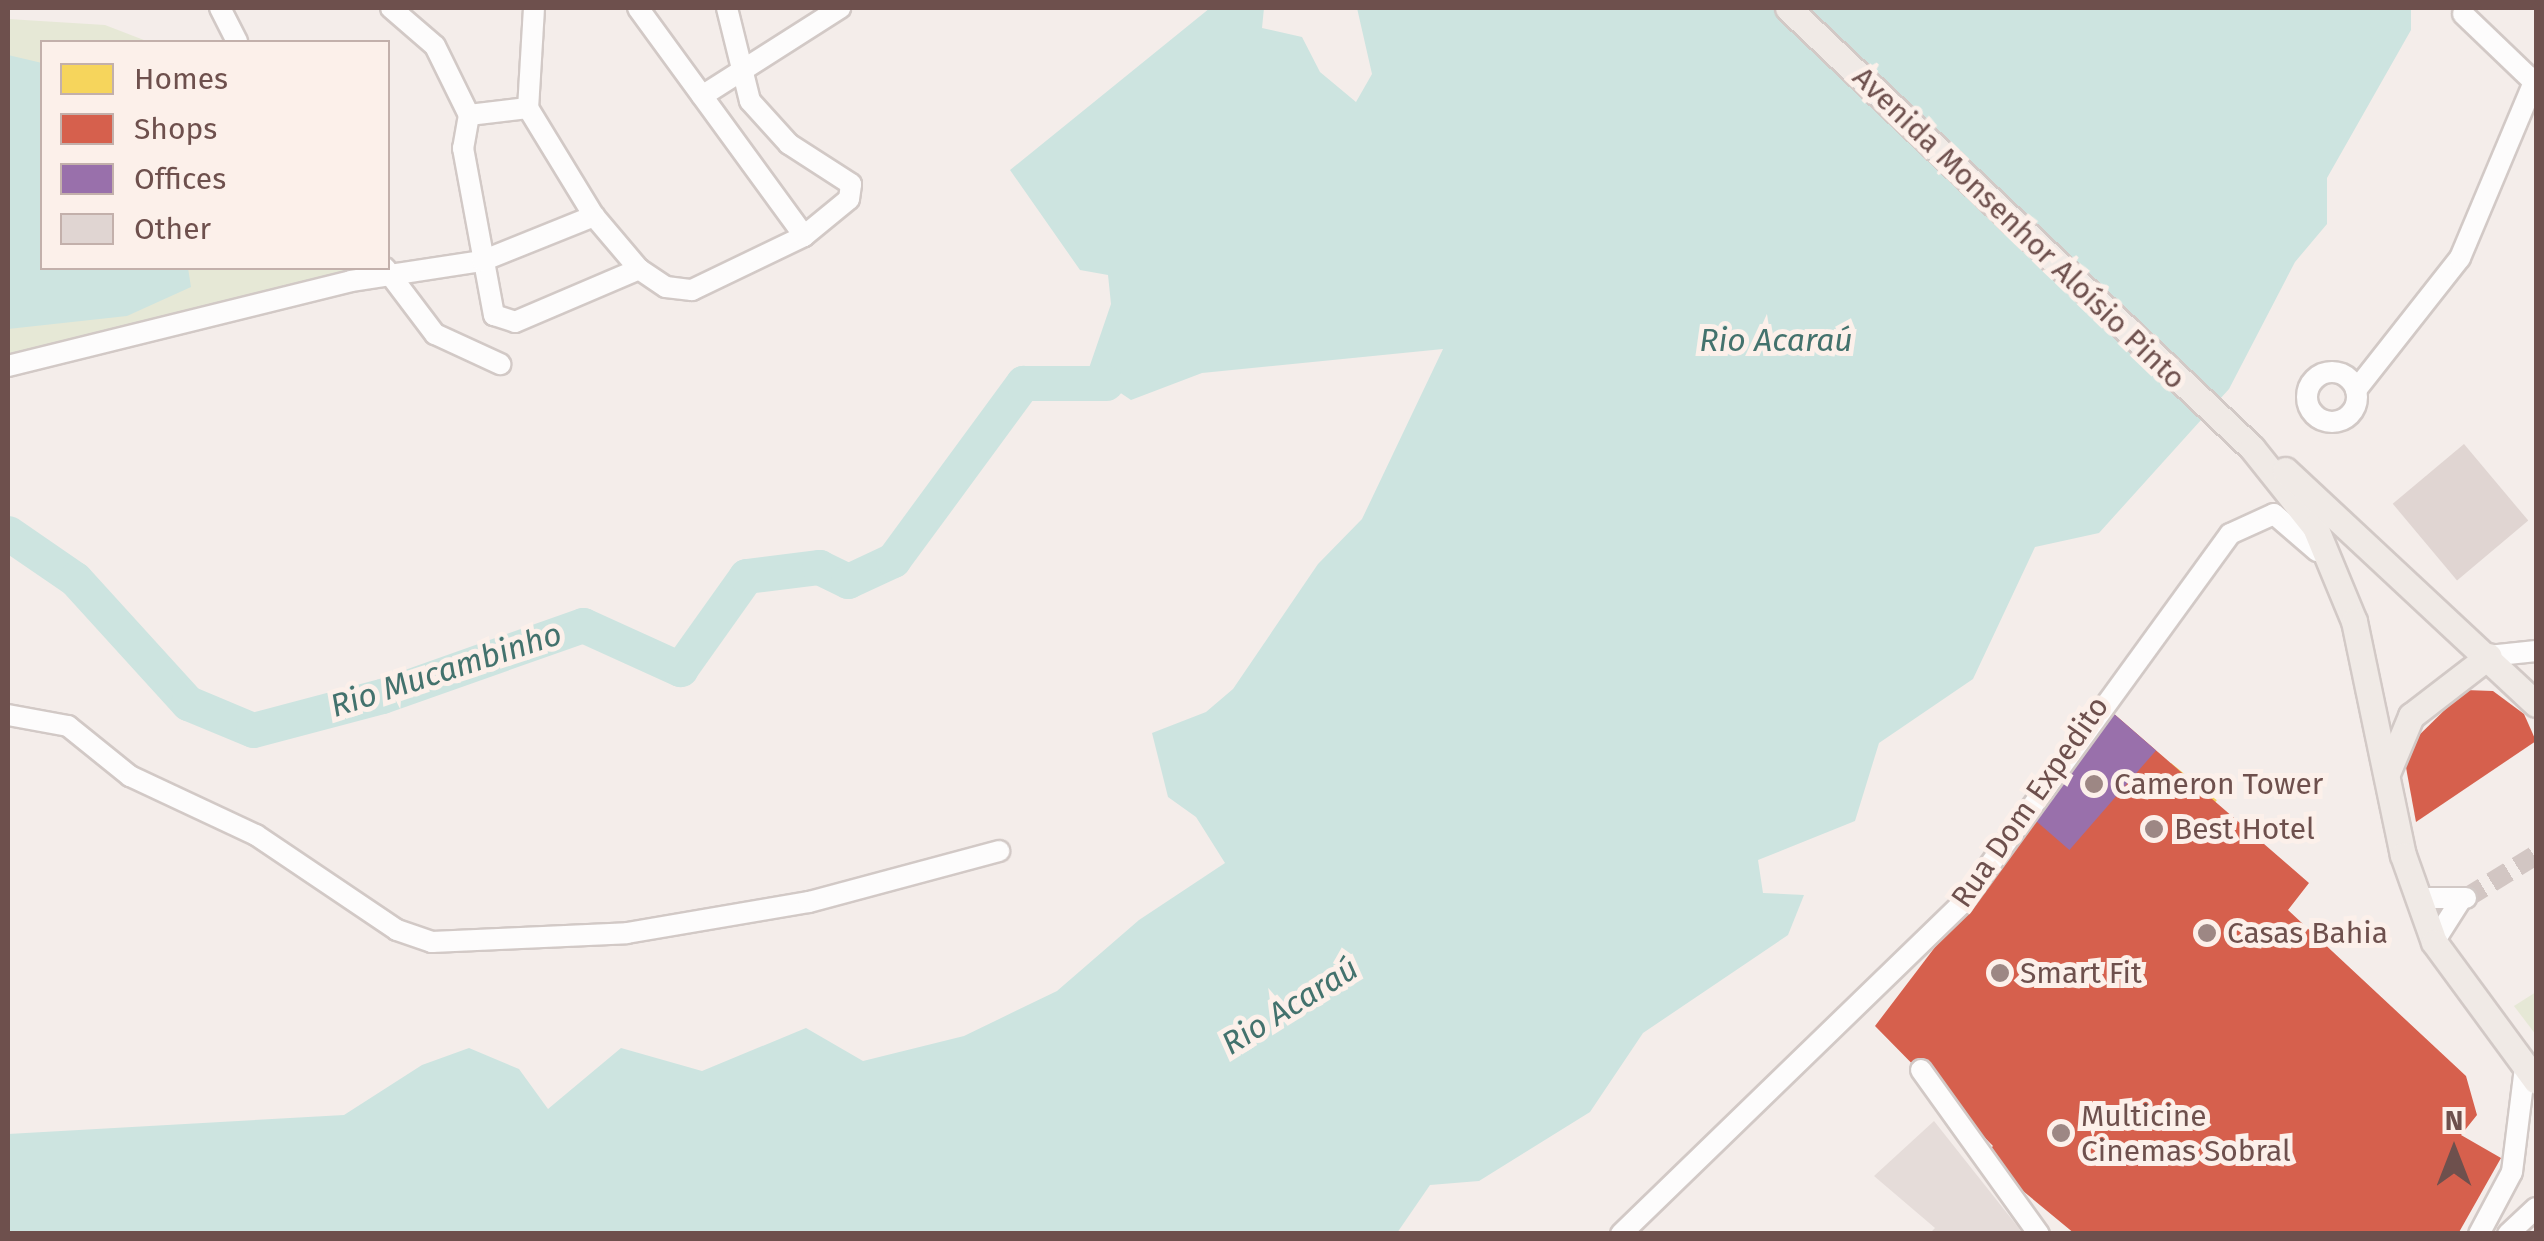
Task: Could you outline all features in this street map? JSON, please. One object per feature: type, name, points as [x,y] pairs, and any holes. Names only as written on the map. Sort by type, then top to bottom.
[{"type":"main road","name":"Avenida Monsenhor Aloísio Pinto","points":[[1788,8],[2252,448],[2489,656],[2536,704]]},
{"type":"main road","name":"Avenida Monsenhor Aloísio Pinto","points":[[2252,448],[2315,527],[2339,579],[2372,690],[2387,790],[2434,942],[2531,1074]]},
{"type":"main road","points":[[2387,790],[2390,757],[2410,716],[2489,656]]},
{"type":"street","points":[[220,8],[236,40]]},
{"type":"street","points":[[391,8],[435,46],[469,115],[463,148],[494,315],[508,322],[639,269]]},
{"type":"street","points":[[534,8],[528,108],[594,216],[639,269],[666,287],[692,290],[804,236],[849,199],[851,184],[768,126],[738,76],[727,8]]},
{"type":"street","points":[[638,8],[804,236]]},
{"type":"street","points":[[702,96],[840,8]]},
{"type":"street","points":[[2356,390],[2460,258],[2536,80],[2463,14]]},
{"type":"street","points":[[469,115],[528,108]]},
{"type":"street","points":[[8,366],[388,271],[482,261],[594,216]]},
{"type":"street","points":[[388,271],[435,334],[500,364]]},
{"type":"street","name":"Rua Dom Expedito","points":[[1621,1234],[1962,902],[2230,534],[2274,514],[2288,518],[2339,579]]},
{"type":"street","points":[[2489,656],[2536,651]]},
{"type":"street","points":[[8,715],[68,726],[130,776],[256,835],[397,930],[432,942],[627,933],[809,902],[999,851]]},
{"type":"street","points":[[2418,898],[2463,899],[2434,942]]},
{"type":"street","points":[[1922,1070],[2039,1234]]},
{"type":"street","points":[[2479,1234],[2512,1172],[2531,1074]]},
{"type":"street","points":[[2508,1234],[2536,1208]]},
{"type":"shaded area","points":[[1934,1121],[2022,1233],[1930,1233],[1935,1228],[1874,1176]]},
{"type":"green space","points":[[8,19],[105,25],[144,40],[40,40],[40,270],[346,270],[351,281],[8,366]]},
{"type":"green space","points":[[2536,992],[2536,1035],[2514,1006]]},
{"type":"water","name":"Rio Acaraú","points":[[1210,8],[1264,8],[1262,28],[1302,37],[1320,72],[1356,102],[1372,74],[1357,8],[2411,8],[2411,30],[2327,178],[2327,224],[2295,262],[2229,389],[2099,533],[2035,547],[1973,679],[1879,743],[1855,821],[1758,860],[1763,893],[1804,895],[1788,935],[1643,1033],[1590,1112],[1479,1181],[1430,1185],[1397,1233],[8,1233],[8,1134],[344,1115],[422,1065],[469,1048],[519,1069],[548,1109],[621,1048],[702,1071],[806,1028],[863,1061],[964,1036],[1057,991],[1139,920],[1225,863],[1196,817],[1168,797],[1152,733],[1206,712],[1233,689],[1318,564],[1362,519],[1443,349],[1202,373],[1131,400],[1088,371],[1111,304],[1108,275],[1080,270],[1010,170]]},
{"type":"water","points":[[8,55],[40,63],[40,270],[188,270],[191,287],[127,316],[8,329]]},
{"type":"building: Homes","name":"Best Hotel","points":[[2171,763],[2217,800],[2138,897],[2092,860]]},
{"type":"building: Shops","points":[[2465,690],[2493,691],[2524,714],[2536,741],[2416,822],[2403,751]]},
{"type":"building: Shops","points":[[2113,713],[2309,883],[2288,910],[2466,1076],[2477,1115],[2461,1135],[2501,1158],[2458,1234],[2075,1234],[1982,1157],[1993,1146],[1875,1026]]},
{"type":"building: Offices","name":"Cameron Tower","points":[[2113,713],[2156,750],[2069,850],[2026,813]]},
{"type":"building: Other","points":[[2464,444],[2528,521],[2457,580],[2393,504]]},
{"type":"waterway","name":"Rio Mucambinho","points":[[8,533],[75,579],[188,703],[253,730],[382,696],[583,625],[680,669],[746,576],[819,567],[848,581],[893,560],[1023,383],[1106,383]]},
{"type":"tunnel","points":[[2466,898],[2536,855]]},
{"type":"place","name":"Cameron Tower","points":[[2094,784]]},
{"type":"place","name":"Best Hotel","points":[[2154,829]]},
{"type":"place","name":"Casas Bahia","points":[[2207,933]]},
{"type":"place","name":"Smart Fit","points":[[2000,973]]},
{"type":"place","name":"Multicine Cinemas Sobral","points":[[2061,1133]]}]
